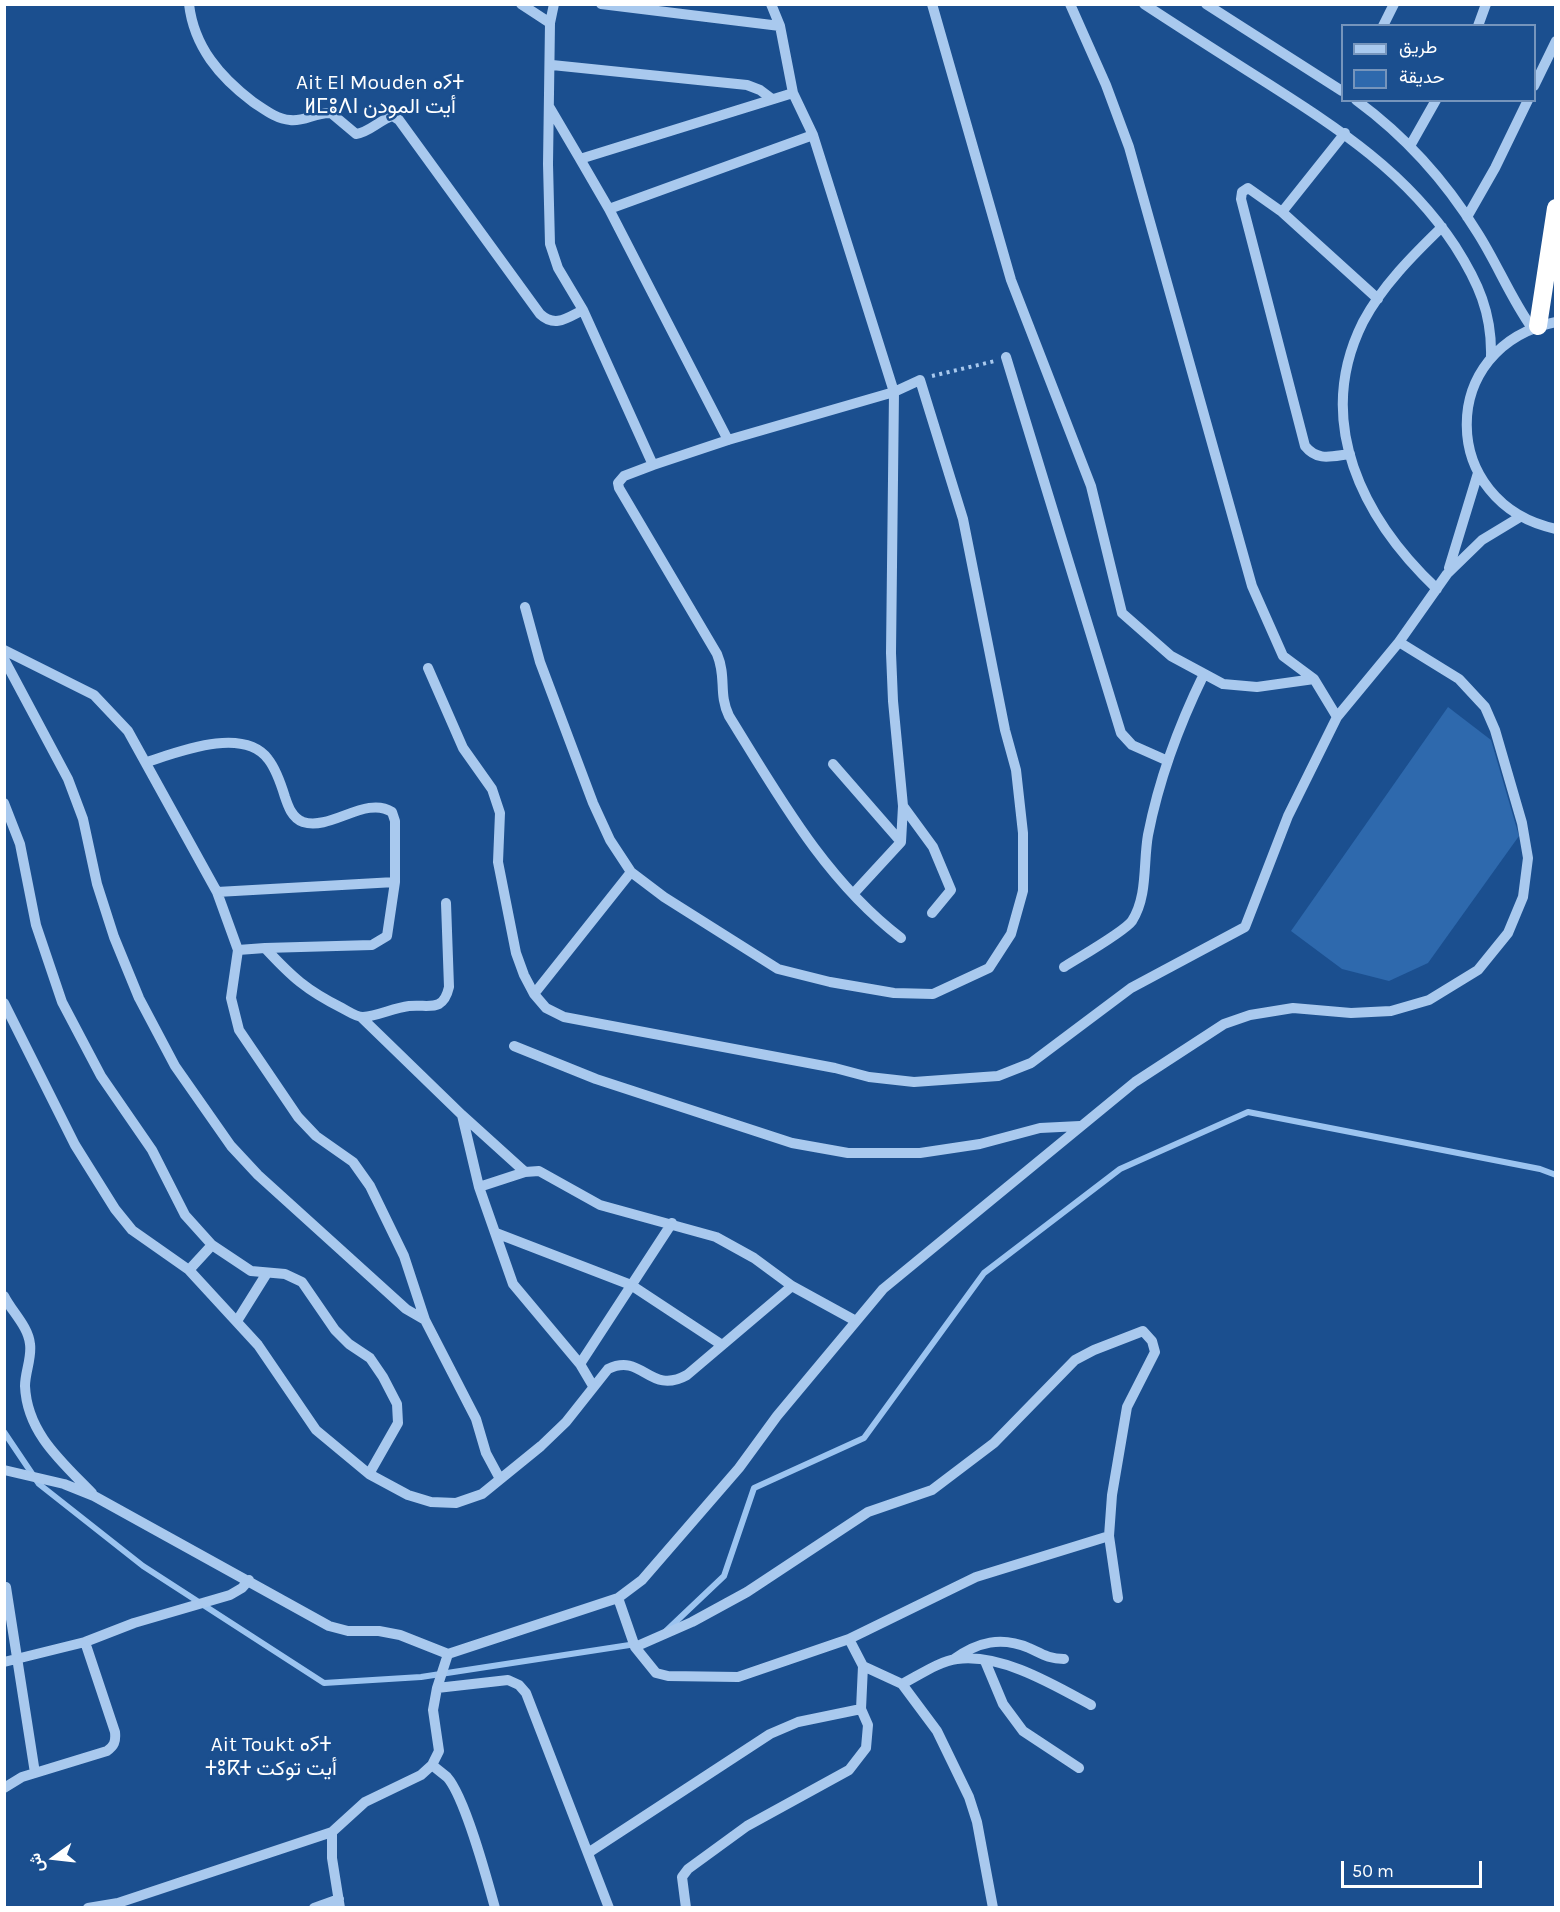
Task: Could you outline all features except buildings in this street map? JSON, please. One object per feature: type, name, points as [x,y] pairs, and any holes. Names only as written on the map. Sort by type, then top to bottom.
[{"type":"highway","points":[[1542,325],[1556,208]]},
{"type":"street","points":[[189,4],[196,35],[211,63],[232,86],[266,111],[288,120],[331,113],[356,134],[363,133],[393,116],[399,120],[540,314],[548,321],[556,323],[583,310]]},
{"type":"street","points":[[521,4],[550,23]]},
{"type":"street","points":[[554,4],[550,23],[552,65],[548,164],[550,244],[558,268],[583,310],[653,465]]},
{"type":"street","points":[[601,4],[780,26]]},
{"type":"street","points":[[771,4],[780,26],[793,93],[813,135],[894,392],[891,652],[893,701],[903,806],[902,842],[854,893]]},
{"type":"street","points":[[932,4],[1011,280],[1091,486],[1122,613],[1171,656],[1222,684],[1257,687],[1314,678]]},
{"type":"street","points":[[1070,4],[1106,84],[1135,168],[1252,586],[1283,656],[1314,678],[1337,717]]},
{"type":"street","points":[[1144,4],[1345,133],[1402,181],[1442,226],[1470,269],[1485,302],[1491,338],[1491,356]]},
{"type":"street","points":[[1206,4],[1341,90]]},
{"type":"street","points":[[1384,24],[1394,4]]},
{"type":"street","points":[[1479,24],[1486,4]]},
{"type":"street","points":[[1536,82],[1556,41]]},
{"type":"street","points":[[552,65],[747,85],[760,90],[772,99]]},
{"type":"street","points":[[580,159],[793,93]]},
{"type":"street","points":[[1358,102],[1410,146],[1430,167],[1467,217],[1512,298],[1542,325],[1510,340],[1491,356],[1477,377],[1468,400],[1467,434],[1469,450],[1478,473],[1489,491],[1520,517],[1556,529]]},
{"type":"street","points":[[1410,146],[1435,102]]},
{"type":"street","points":[[1467,217],[1495,168],[1527,102]]},
{"type":"street","points":[[550,108],[609,209],[728,440]]},
{"type":"street","points":[[1282,212],[1345,133]]},
{"type":"street","points":[[609,209],[813,135]]},
{"type":"street","points":[[1350,454],[1324,458],[1316,456],[1305,447],[1241,199],[1242,192],[1248,188],[1255,191],[1282,212],[1378,299]]},
{"type":"street","points":[[1437,589],[1383,529],[1361,489],[1350,454],[1344,412],[1347,366],[1364,320],[1407,261],[1442,226]]},
{"type":"street","points":[[1006,357],[1121,733],[1132,745],[1168,761]]},
{"type":"street","points":[[525,606],[540,662],[593,803],[610,840],[631,872],[664,897],[778,969],[830,982],[894,993],[933,994],[989,968],[1011,934],[1023,891],[1023,833],[1016,770],[1005,730],[963,519],[920,380],[894,392],[728,440],[653,465],[624,476],[620,479],[619,488],[717,654],[725,681],[722,702],[729,716],[810,845],[854,893],[901,938]]},
{"type":"street","points":[[1447,574],[1478,473]]},
{"type":"street","points":[[428,668],[463,748],[492,789],[500,813],[498,862],[501,883],[516,953],[534,994],[546,1008],[564,1017],[835,1068],[870,1077],[914,1082],[998,1076],[1031,1063],[1131,988],[1245,927],[1288,816],[1337,717],[1400,642],[1447,574],[1482,540],[1520,517]]},
{"type":"street","points":[[4,1470],[64,1484],[94,1496],[329,1626],[348,1631],[379,1631],[400,1635],[448,1654],[618,1598],[642,1580],[739,1468],[854,1320],[883,1289],[1135,1082],[1224,1024],[1274,1010],[1312,1009],[1371,1013],[1411,1006],[1437,996],[1462,982],[1478,970],[1499,946],[1517,915],[1523,897],[1528,858],[1522,823],[1495,730],[1485,707],[1468,687],[1400,642]]},
{"type":"street","points":[[4,650],[94,695],[114,713],[147,762],[217,892],[238,950],[231,998],[239,1030],[298,1117],[316,1136],[353,1162],[370,1186],[404,1256],[425,1320],[476,1419],[486,1453],[500,1479]]},
{"type":"street","points":[[4,659],[68,779],[83,819],[97,884],[114,937],[139,998],[175,1066],[231,1146],[258,1175],[406,1309],[425,1320]]},
{"type":"street","points":[[1064,967],[1131,923],[1140,905],[1148,835],[1168,761],[1179,725],[1204,674]]},
{"type":"street","points":[[147,762],[203,744],[248,745],[268,758],[294,816],[303,822],[314,823],[385,808],[392,812],[395,821],[395,882],[390,928],[381,943],[238,950]]},
{"type":"street","points":[[833,764],[902,842]]},
{"type":"street","points":[[4,803],[20,844],[36,925],[62,1002],[100,1076],[152,1150],[185,1215],[212,1245],[251,1271],[285,1274],[302,1282],[335,1330],[349,1344],[370,1358],[397,1404],[398,1423],[369,1474]]},
{"type":"street","points":[[903,806],[933,847],[951,890],[932,913]]},
{"type":"street","points":[[534,994],[631,872]]},
{"type":"street","points":[[217,892],[395,882]]},
{"type":"street","points":[[361,1017],[409,1006],[432,1007],[441,1004],[447,996],[449,987],[446,903]]},
{"type":"street","points":[[265,948],[294,979],[310,992],[361,1017],[462,1115],[525,1172]]},
{"type":"street","points":[[4,1003],[95,1181],[132,1230],[189,1270],[237,1322],[279,1373],[316,1430],[369,1474],[408,1495],[431,1502],[456,1503],[482,1494],[541,1446],[566,1422],[608,1369],[617,1365],[629,1365],[659,1381],[673,1383],[687,1375],[792,1286]]},
{"type":"street","points":[[514,1046],[596,1079],[781,1140],[848,1154],[920,1153],[980,1144],[1040,1128],[1080,1126]]},
{"type":"street","points":[[462,1115],[479,1187],[513,1284],[579,1364],[593,1386]]},
{"type":"street","points":[[479,1187],[525,1172],[539,1171],[600,1205],[716,1237],[754,1258],[792,1286],[854,1320]]},
{"type":"street","points":[[579,1364],[672,1223]]},
{"type":"street","points":[[496,1233],[631,1285],[722,1345]]},
{"type":"street","points":[[189,1270],[212,1245]]},
{"type":"street","points":[[237,1322],[267,1274]]},
{"type":"street","points":[[4,1296],[13,1313],[26,1329],[31,1346],[25,1385],[28,1407],[37,1429],[48,1448],[94,1496]]},
{"type":"street","points":[[635,1647],[692,1622],[747,1592],[868,1512],[932,1490],[994,1443],[1075,1360],[1143,1331],[1152,1341],[1155,1352],[1127,1407],[1109,1536],[1118,1598]]},
{"type":"street","points":[[618,1598],[635,1647],[656,1673],[668,1676],[738,1677],[849,1639],[976,1577],[1109,1536]]},
{"type":"street","points":[[4,1662],[85,1642],[134,1623],[230,1595],[242,1588],[249,1580]]},
{"type":"street","points":[[6,1587],[35,1773]]},
{"type":"street","points":[[686,1908],[681,1877],[688,1869],[747,1826],[849,1770],[866,1748],[868,1725],[861,1709],[863,1666],[849,1639]]},
{"type":"street","points":[[902,1684],[954,1659],[971,1647],[991,1642],[1010,1641],[1050,1659],[1064,1659]]},
{"type":"street","points":[[4,1788],[14,1781],[35,1773],[106,1751],[116,1740],[85,1642]]},
{"type":"street","points":[[88,1908],[118,1905],[332,1832],[365,1802],[421,1775],[432,1766],[439,1751],[433,1710],[437,1688],[448,1654]]},
{"type":"street","points":[[954,1659],[985,1662],[1036,1675],[1091,1705]]},
{"type":"street","points":[[985,1662],[1003,1704],[1023,1731],[1079,1768]]},
{"type":"street","points":[[863,1666],[902,1684],[937,1731],[969,1797],[977,1822],[993,1908]]},
{"type":"street","points":[[437,1688],[508,1680],[519,1685],[532,1708],[609,1908]]},
{"type":"street","points":[[588,1853],[770,1734],[798,1722],[861,1709]]},
{"type":"street","points":[[432,1766],[447,1778],[456,1793],[483,1866],[495,1908]]},
{"type":"street","points":[[314,1908],[339,1903],[332,1858],[332,1832]]},
{"type":"path","points":[[920,380],[1006,357]]},
{"type":"green space","points":[[1448,707],[1491,740],[1519,836],[1428,963],[1389,981],[1342,969],[1291,931]]},
{"type":"waterway","points":[[666,1631],[724,1576],[754,1488],[864,1438],[984,1273],[1120,1169],[1248,1112],[1540,1169],[1556,1175]]},
{"type":"waterway","points":[[4,1432],[39,1484],[143,1566],[324,1683],[421,1677],[636,1644]]},
{"type":"district","name":"Ait El Mouden ⴰⵢⵜ ⵍⵎⵓⴷⵏ أيت المودن","points":[[380,95]]},
{"type":"district","name":"Ait Toukt ⴰⵢⵜ ⵜⵓⴽⵜ أيت توكت","points":[[271,1757]]}]
